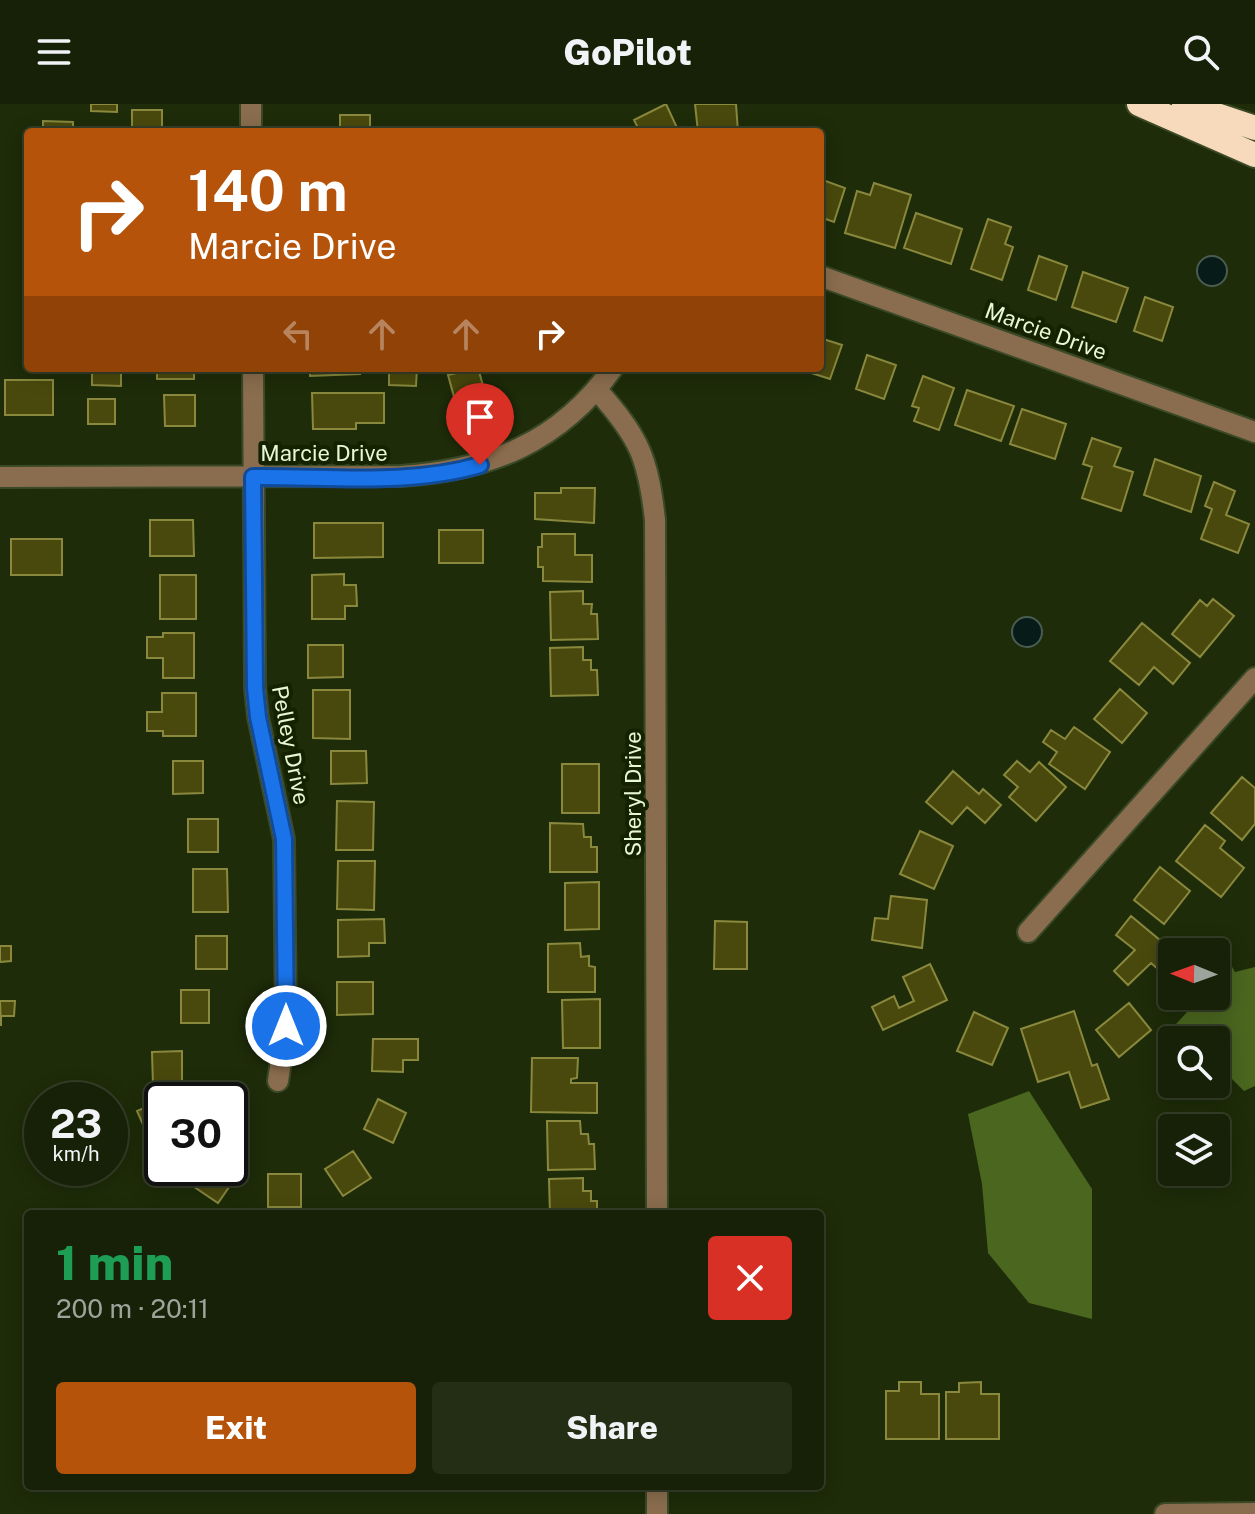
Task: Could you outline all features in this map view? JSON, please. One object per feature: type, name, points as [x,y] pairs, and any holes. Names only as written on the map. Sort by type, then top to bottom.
[{"type":"highway","points":[[1139,104],[1255,155]]},
{"type":"highway","points":[[1184,104],[1255,128]]},
{"type":"street","points":[[251,104],[251,128]]},
{"type":"street","name":"Marcie Drive","points":[[824,277],[1255,432]]},
{"type":"street","name":"Pelley Drive","points":[[253,372],[255,688],[258,717],[284,839],[286,1026],[278,1081]]},
{"type":"street","name":"Marcie Drive","points":[[0,477],[401,476],[463,470],[497,459],[552,429],[597,390],[610,372]]},
{"type":"street","name":"Sheryl Drive","points":[[597,390],[630,428],[644,455],[655,520],[657,1210]]},
{"type":"street","points":[[1028,932],[1255,678]]},
{"type":"street","points":[[657,1490],[657,1514]]},
{"type":"street","points":[[1165,1514],[1255,1513]]},
{"type":"green space","points":[[1230,966],[1235,972],[1255,967],[1255,1086],[1244,1091],[1230,1077],[1230,1026],[1176,1024],[1189,1010],[1230,1010]]},
{"type":"green space","points":[[1029,1091],[1092,1189],[1092,1319],[1029,1303],[988,1253],[982,1184],[968,1114]]},
{"type":"water","points":[[1212,256],[1223,260],[1227,271],[1223,282],[1212,286],[1201,282],[1197,271],[1201,260]]},
{"type":"water","points":[[1027,617],[1038,621],[1042,632],[1038,643],[1027,647],[1016,643],[1012,632],[1016,621]]},
{"type":"building","points":[[91,104],[117,104],[117,112],[91,111]]},
{"type":"building","points":[[666,104],[677,128],[638,128],[634,120]]},
{"type":"building","points":[[695,104],[736,104],[738,128],[698,128]]},
{"type":"building","points":[[132,110],[162,110],[162,128],[132,128]]},
{"type":"building","points":[[340,115],[370,115],[370,128],[340,128]]},
{"type":"building","points":[[43,121],[73,122],[73,128],[43,128]]},
{"type":"building","points":[[824,180],[845,188],[834,222],[824,218]]},
{"type":"building","points":[[874,183],[911,195],[895,248],[845,233],[857,191],[870,195]]},
{"type":"building","points":[[916,213],[962,229],[951,264],[904,248]]},
{"type":"building","points":[[988,219],[1011,227],[1005,244],[1013,247],[1002,280],[971,269]]},
{"type":"building","points":[[1039,256],[1067,266],[1056,300],[1028,290]]},
{"type":"building","points":[[1083,272],[1128,288],[1116,322],[1072,307]]},
{"type":"building","points":[[1145,297],[1173,307],[1162,341],[1134,331]]},
{"type":"building","points":[[824,339],[842,345],[830,379],[808,372],[824,372]]},
{"type":"building","points":[[867,355],[896,365],[884,399],[856,389]]},
{"type":"building","points":[[92,372],[121,372],[121,386],[92,385]]},
{"type":"building","points":[[157,372],[194,372],[194,379],[157,379]]},
{"type":"building","points":[[310,372],[360,372],[360,374],[310,376]]},
{"type":"building","points":[[389,372],[417,372],[416,386],[389,385]]},
{"type":"building","points":[[479,372],[486,396],[456,404],[448,375]]},
{"type":"building","points":[[923,376],[954,388],[939,430],[914,421],[919,408],[912,406]]},
{"type":"building","points":[[5,380],[53,380],[53,415],[5,415]]},
{"type":"building","points":[[967,390],[1014,406],[1001,441],[955,425]]},
{"type":"building","points":[[312,393],[384,393],[384,423],[356,423],[356,429],[313,429]]},
{"type":"building","points":[[164,395],[195,395],[195,426],[165,426]]},
{"type":"building","points":[[88,399],[115,399],[115,424],[88,424]]},
{"type":"building","points":[[1022,409],[1066,424],[1055,459],[1010,444]]},
{"type":"building","points":[[1092,438],[1121,448],[1114,466],[1133,472],[1121,511],[1082,498],[1092,467],[1083,464]]},
{"type":"building","points":[[1155,459],[1201,476],[1191,512],[1144,495]]},
{"type":"building","points":[[1214,482],[1235,491],[1226,515],[1249,524],[1238,553],[1201,539],[1212,509],[1205,506]]},
{"type":"building","points":[[561,488],[595,488],[594,523],[535,519],[535,493],[561,493]]},
{"type":"building","points":[[150,520],[193,520],[194,556],[150,556]]},
{"type":"building","points":[[314,523],[383,523],[383,557],[314,558]]},
{"type":"building","points":[[439,530],[483,530],[483,563],[439,563]]},
{"type":"building","points":[[542,534],[575,534],[575,555],[592,555],[592,582],[543,581],[543,567],[538,567],[538,547],[542,547]]},
{"type":"building","points":[[11,539],[62,539],[62,575],[11,575]]},
{"type":"building","points":[[344,574],[344,585],[356,585],[357,606],[345,606],[345,619],[312,619],[312,575]]},
{"type":"building","points":[[160,575],[196,575],[196,619],[160,619]]},
{"type":"building","points":[[583,591],[583,604],[592,604],[591,614],[597,614],[598,639],[551,640],[550,592]]},
{"type":"building","points":[[1213,599],[1234,616],[1200,657],[1172,634],[1200,600],[1207,606]]},
{"type":"building","points":[[1142,623],[1190,663],[1173,684],[1154,667],[1139,685],[1110,661]]},
{"type":"building","points":[[163,633],[194,633],[194,678],[163,678],[163,658],[147,658],[147,637],[163,637]]},
{"type":"building","points":[[308,645],[343,645],[343,677],[308,678]]},
{"type":"building","points":[[583,647],[583,660],[591,660],[591,670],[597,670],[598,695],[551,696],[550,648]]},
{"type":"building","points":[[1120,689],[1147,713],[1122,743],[1094,719]]},
{"type":"building","points":[[313,690],[350,690],[350,739],[313,738]]},
{"type":"building","points":[[162,693],[196,693],[196,736],[163,736],[163,731],[147,731],[147,712],[162,712]]},
{"type":"building","points":[[1074,727],[1110,752],[1085,789],[1049,764],[1057,752],[1043,742],[1051,730],[1065,739]]},
{"type":"building","points":[[331,751],[366,751],[367,783],[331,784]]},
{"type":"building","points":[[173,761],[203,761],[203,793],[173,794]]},
{"type":"building","points":[[1017,761],[1030,772],[1039,762],[1066,787],[1036,821],[1009,797],[1018,787],[1004,775]]},
{"type":"building","points":[[562,764],[599,764],[599,813],[562,813]]},
{"type":"building","points":[[953,771],[979,794],[983,789],[1001,805],[985,823],[967,807],[952,824],[926,802]]},
{"type":"building","points":[[1242,777],[1255,788],[1255,824],[1242,840],[1211,813]]},
{"type":"building","points":[[337,801],[374,802],[373,850],[336,850]]},
{"type":"building","points":[[188,819],[218,819],[218,852],[188,852]]},
{"type":"building","points":[[550,823],[583,824],[584,837],[591,837],[591,847],[597,847],[597,872],[550,872]]},
{"type":"building","points":[[1205,825],[1225,841],[1220,848],[1244,868],[1221,897],[1176,861]]},
{"type":"building","points":[[920,831],[953,846],[934,889],[900,874]]},
{"type":"building","points":[[338,861],[375,861],[374,910],[337,909]]},
{"type":"building","points":[[1160,867],[1190,891],[1164,924],[1134,900]]},
{"type":"building","points":[[193,869],[227,869],[228,912],[193,912]]},
{"type":"building","points":[[599,882],[599,929],[565,930],[565,883]]},
{"type":"building","points":[[891,896],[927,900],[922,948],[872,940],[875,918],[888,919]]},
{"type":"building","points":[[1131,916],[1158,938],[1158,969],[1151,963],[1128,985],[1114,971],[1135,950],[1116,935]]},
{"type":"building","points":[[384,919],[385,943],[369,943],[369,956],[338,957],[338,920]]},
{"type":"building","points":[[715,921],[747,922],[747,969],[714,969]]},
{"type":"building","points":[[196,936],[227,936],[227,969],[196,969]]},
{"type":"building","points":[[580,943],[581,957],[589,956],[589,966],[595,967],[595,992],[548,992],[548,944]]},
{"type":"building","points":[[0,946],[11,946],[11,961],[0,962]]},
{"type":"building","points":[[930,964],[947,1000],[883,1030],[872,1007],[894,996],[899,1008],[914,1001],[903,977]]},
{"type":"building","points":[[337,982],[373,982],[373,1014],[337,1015]]},
{"type":"building","points":[[181,990],[209,990],[209,1023],[181,1023]]},
{"type":"building","points":[[600,999],[600,1048],[563,1048],[562,1000]]},
{"type":"building","points":[[0,1001],[15,1001],[14,1016],[1,1016],[1,1026]]},
{"type":"building","points":[[1129,1003],[1151,1030],[1119,1057],[1096,1030]]},
{"type":"building","points":[[1074,1011],[1092,1066],[1097,1064],[1109,1099],[1081,1108],[1069,1072],[1038,1082],[1021,1029]]},
{"type":"building","points":[[974,1012],[1008,1028],[992,1065],[957,1051]]},
{"type":"building","points":[[373,1039],[418,1039],[418,1060],[403,1060],[403,1072],[372,1071]]},
{"type":"building","points":[[182,1051],[182,1082],[153,1082],[152,1052]]},
{"type":"building","points":[[532,1058],[578,1058],[577,1078],[571,1079],[571,1083],[597,1083],[597,1113],[531,1112]]},
{"type":"building","points":[[378,1099],[406,1113],[393,1143],[364,1129]]},
{"type":"building","points":[[144,1108],[144,1127],[137,1111]]},
{"type":"building","points":[[547,1121],[580,1121],[581,1134],[588,1134],[589,1144],[594,1144],[595,1169],[548,1170]]},
{"type":"building","points":[[353,1151],[371,1178],[343,1196],[325,1169]]},
{"type":"building","points":[[268,1174],[301,1174],[301,1207],[268,1207]]},
{"type":"building","points":[[583,1178],[583,1191],[591,1191],[591,1201],[597,1201],[597,1210],[550,1210],[549,1179]]},
{"type":"building","points":[[193,1186],[230,1186],[218,1203]]},
{"type":"building","points":[[899,1382],[921,1382],[921,1394],[939,1394],[939,1439],[886,1439],[886,1391],[899,1391]]},
{"type":"building","points":[[981,1382],[981,1394],[999,1394],[999,1439],[946,1439],[946,1392],[959,1392],[959,1383]]},
{"type":"route","points":[[286,1026],[284,839],[258,717],[253,662],[253,477],[401,476],[463,470],[480,465]]}]
